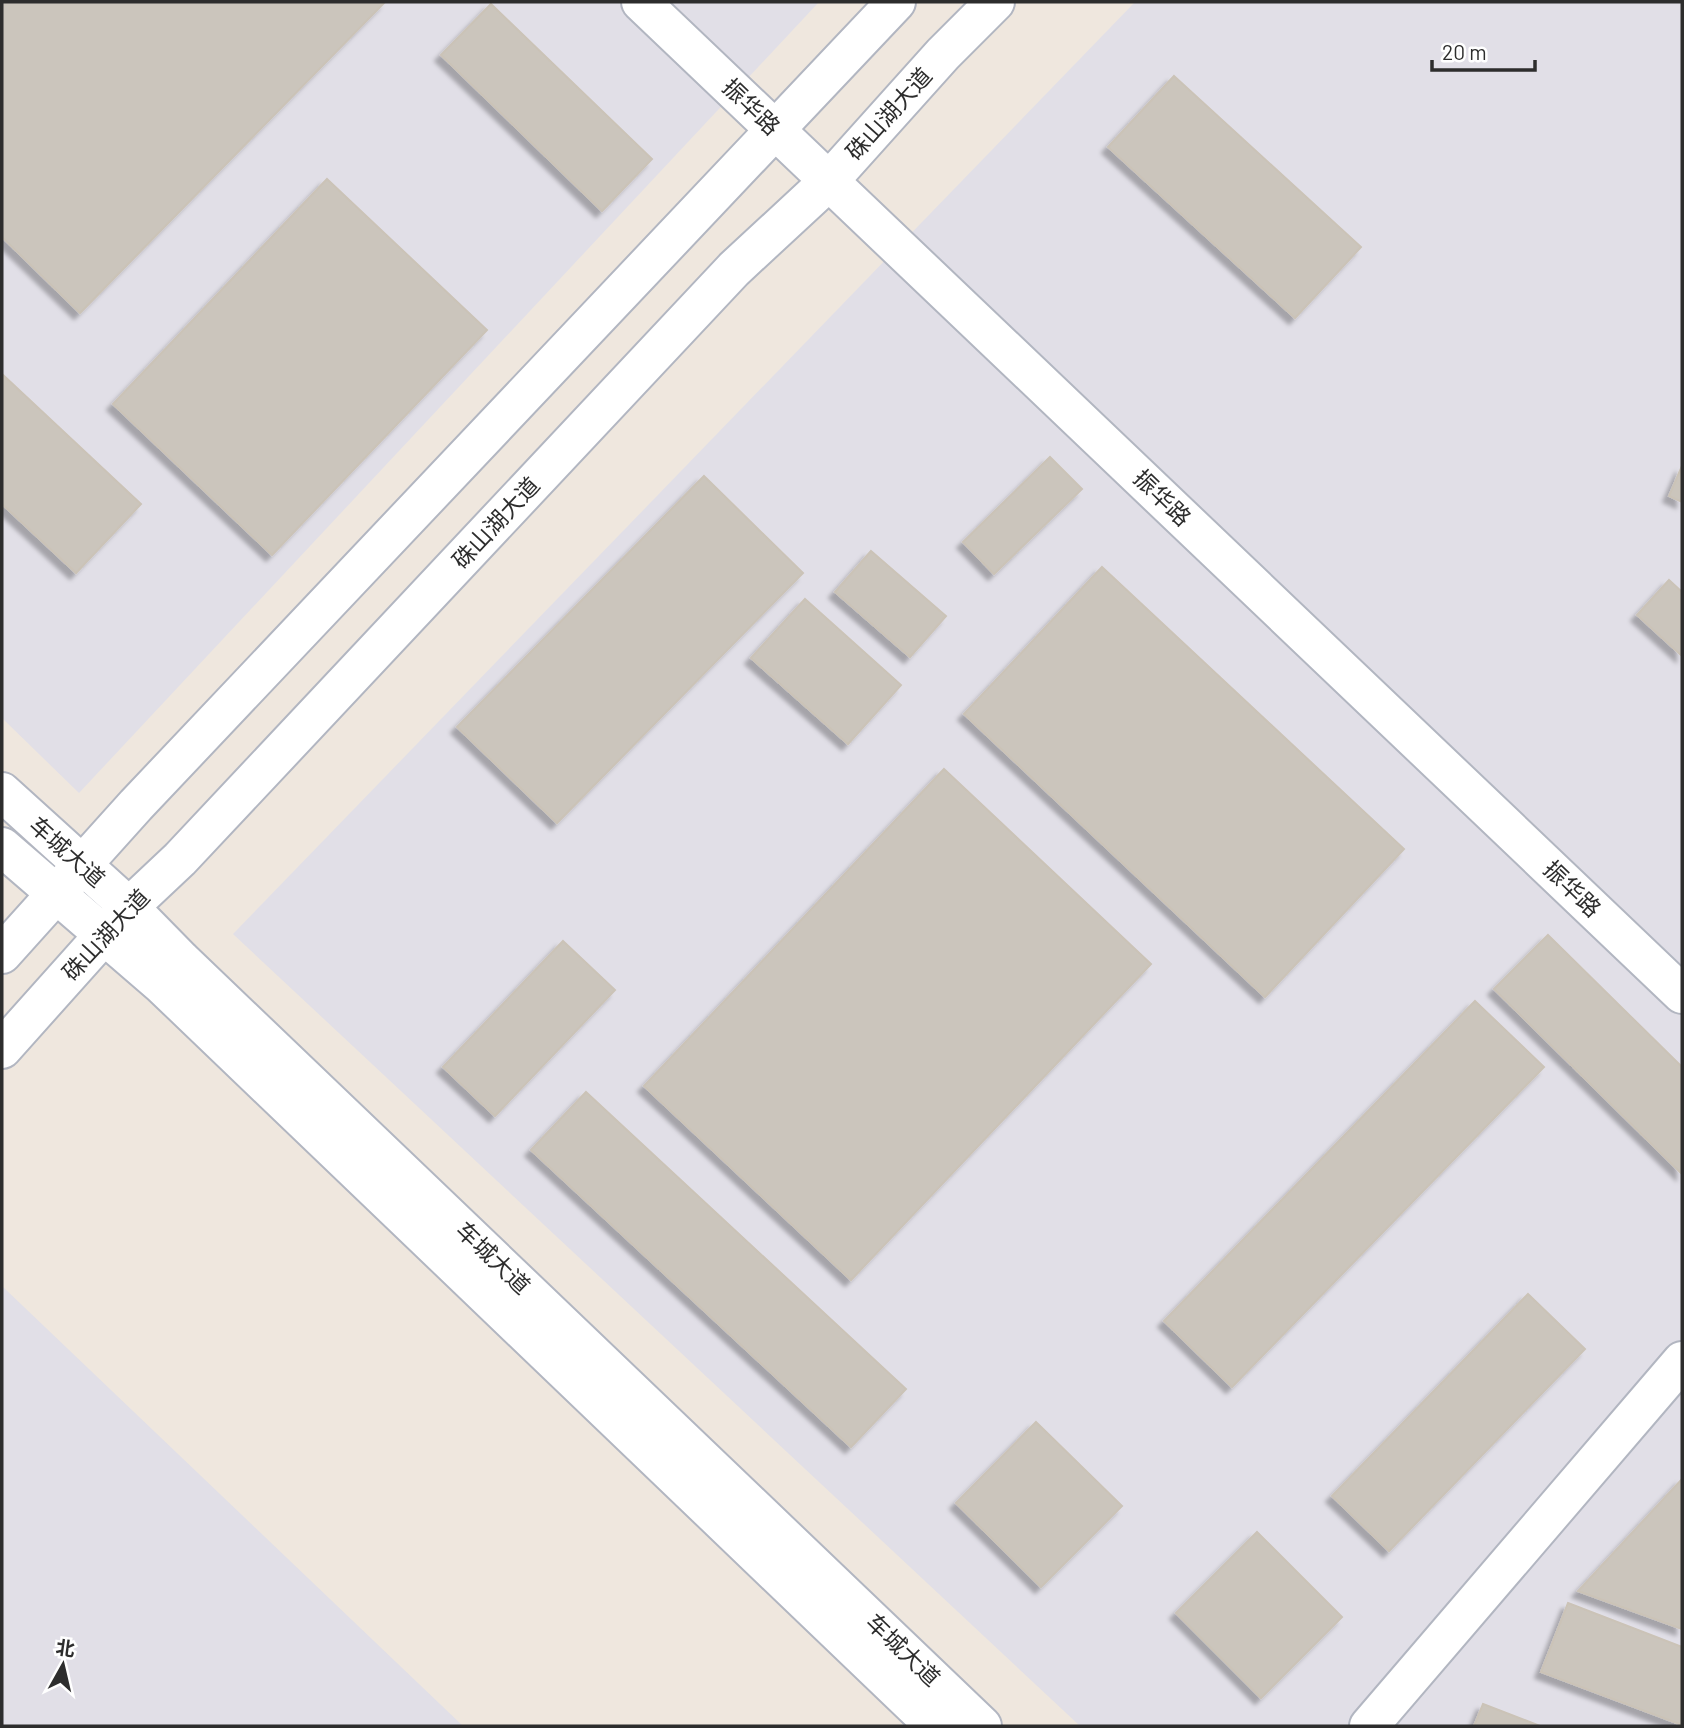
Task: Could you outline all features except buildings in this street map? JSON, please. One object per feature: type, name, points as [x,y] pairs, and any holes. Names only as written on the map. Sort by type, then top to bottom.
[{"type":"street","name":"振华路","points":[[641,2],[1682,994]]},
{"type":"street","points":[[2,954],[136,805],[896,2]]},
{"type":"street","name":"硃山湖大道","points":[[2,1049],[129,907],[180,859],[734,269],[829,181],[943,54],[995,2]]},
{"type":"street","name":"车城大道","points":[[2,792],[129,907],[982,1726]]},
{"type":"street","name":"车城大道","points":[[2,847],[162,984],[935,1726]]},
{"type":"street","points":[[1369,1726],[1682,1361]]},
{"type":"shaded area","points":[[2,2],[819,2],[79,793],[2,718]]},
{"type":"shaded area","points":[[1135,2],[1682,2],[1682,1726],[1080,1726],[233,934]]},
{"type":"shaded area","points":[[2,1286],[463,1726],[2,1726]]}]
